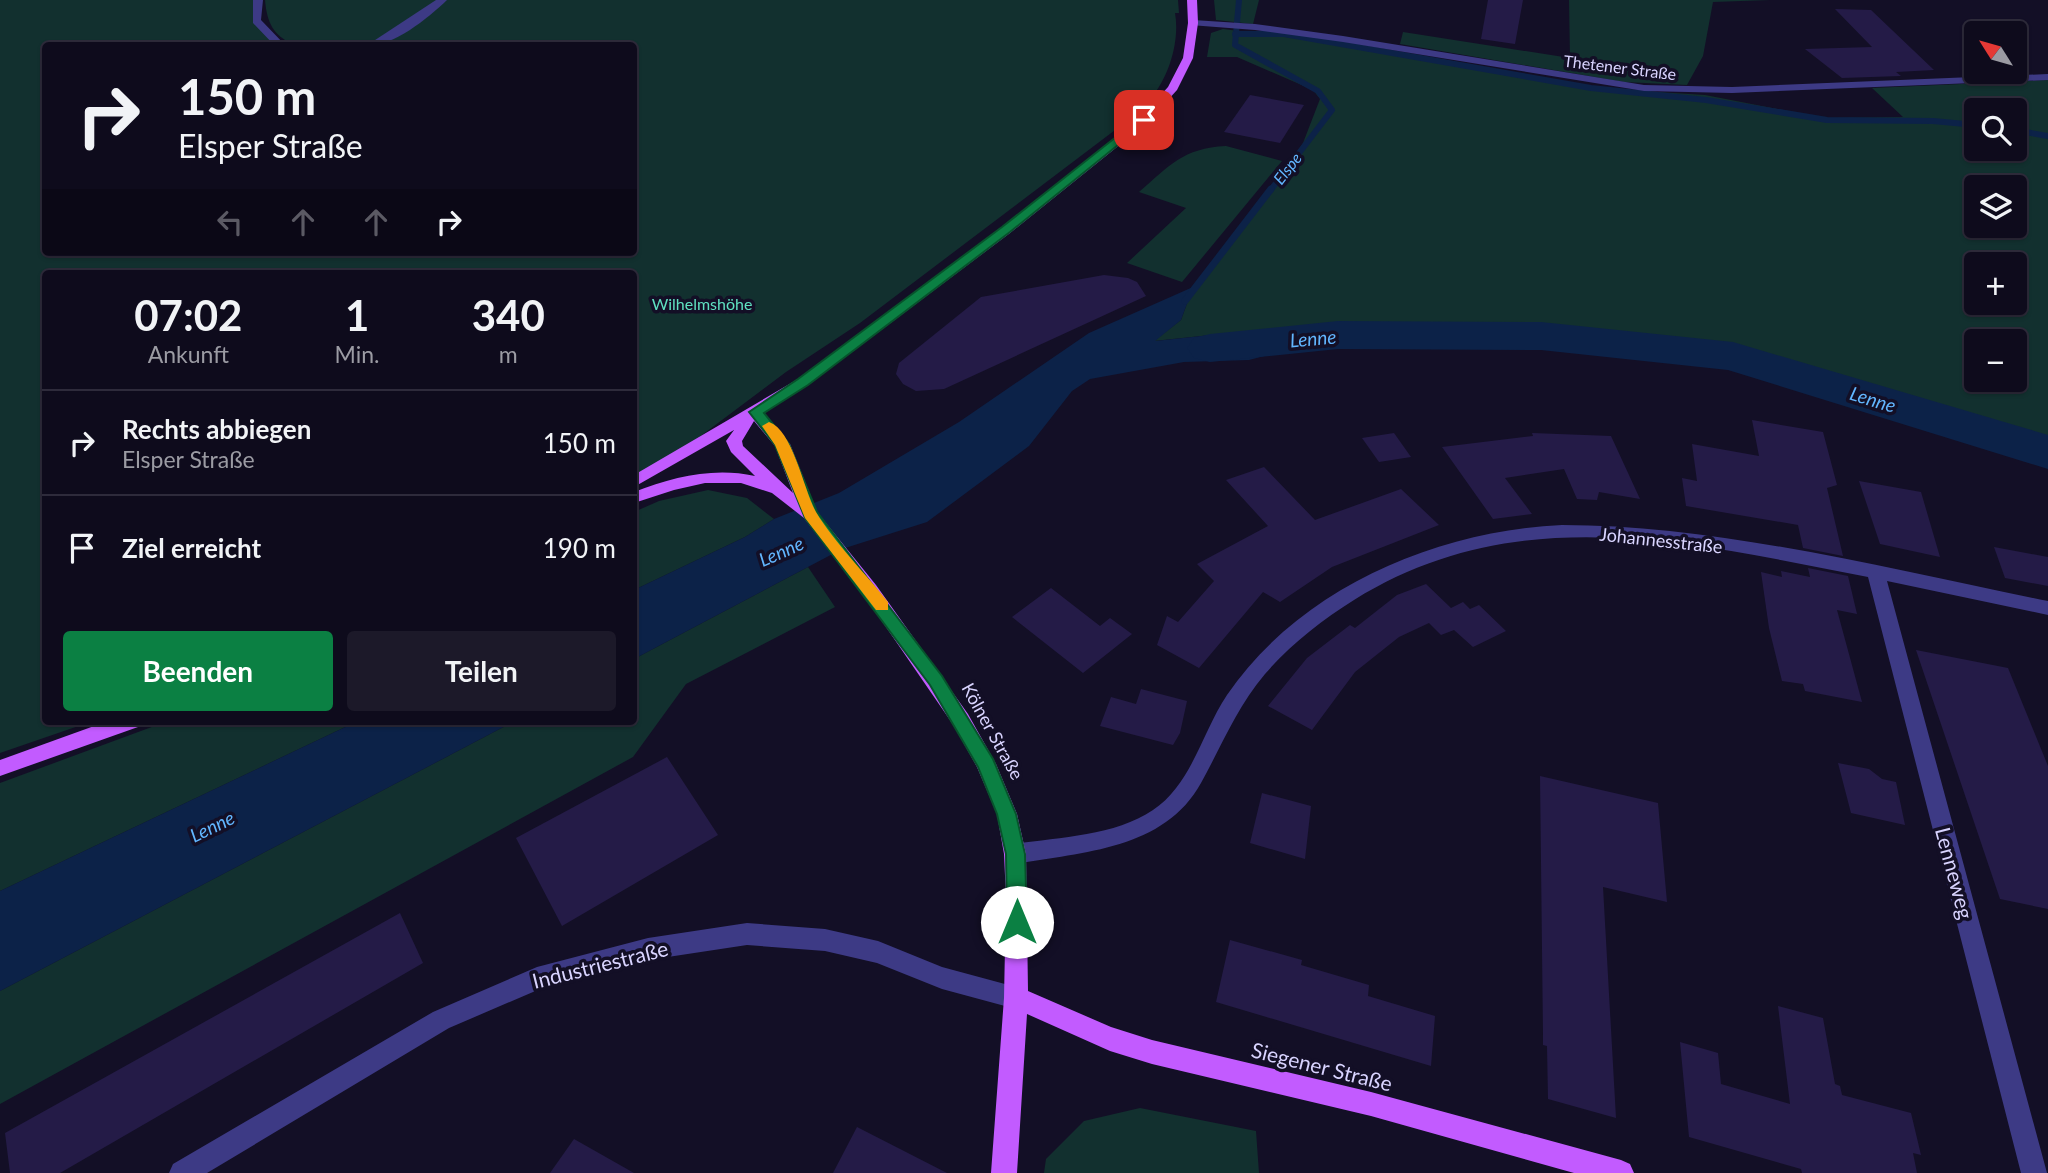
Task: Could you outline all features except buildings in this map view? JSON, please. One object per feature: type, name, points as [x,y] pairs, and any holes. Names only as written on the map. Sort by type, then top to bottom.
[{"type":"main road","points":[[637,480],[803,382],[996,238],[1144,120],[1172,88],[1188,58],[1193,23],[1192,0]]},
{"type":"main road","points":[[755,412],[740,427],[733,441],[778,489],[810,514]]},
{"type":"main road","name":"Kölner Straße","points":[[755,412],[782,444],[810,514],[936,680],[998,789],[1015,854],[1016,998],[1004,1173]]},
{"type":"main road","points":[[637,497],[687,478],[713,476],[760,481],[778,489]]},
{"type":"main road","points":[[0,768],[120,725]]},
{"type":"main road","name":"Siegener Straße","points":[[1016,998],[1110,1039],[1152,1052],[1371,1104],[1621,1173]]},
{"type":"street","points":[[258,0],[256,21],[277,42]]},
{"type":"street","points":[[379,42],[442,0]]},
{"type":"street","name":"Thetener Straße","points":[[1193,23],[1255,27],[1644,88],[1732,90],[2048,77]]},
{"type":"street","name":"Johannesstraße","points":[[1015,854],[1124,833],[1162,816],[1188,788],[1229,708],[1283,644],[1357,588],[1441,550],[1519,534],[1619,532],[1773,552],[2048,608]]},
{"type":"street","name":"Lenneweg","points":[[1876,573],[2034,1173]]},
{"type":"street","name":"Industriestraße","points":[[182,1173],[440,1020],[545,975],[648,949],[747,934],[825,940],[878,952],[942,978],[1016,998]]},
{"type":"green space","name":"Wilhelmshöhe","points":[[0,0],[255,0],[253,20],[273,42],[42,42],[42,256],[637,256],[637,42],[289,42],[272,27],[265,0],[1178,0],[1179,13],[1175,13],[1176,35],[1168,69],[1151,98],[1127,121],[860,323],[786,372],[682,450],[637,475],[637,270],[42,270],[42,725],[81,725],[0,753]]},
{"type":"green space","points":[[1214,0],[1259,0],[1253,24],[1216,20]]},
{"type":"green space","points":[[1569,0],[1770,0],[1713,2],[1703,56],[1687,85],[1624,82],[1400,44],[1403,32],[1570,58]]},
{"type":"green space","points":[[1223,29],[1378,49],[1610,89],[1705,95],[1825,118],[1903,117],[1872,88],[2027,84],[2027,81],[2048,80],[2048,457],[1757,361],[1611,344],[1318,342],[1211,335],[1154,341],[1181,320],[1193,287],[1259,207],[1303,143],[1320,99],[1313,90],[1237,57],[1207,57],[1211,33]]},
{"type":"green space","points":[[1226,146],[1282,161],[1182,282],[1127,263],[1186,208],[1139,192],[1187,155],[1211,147]]},
{"type":"green space","points":[[708,490],[747,498],[774,519],[745,537],[637,589],[637,511],[659,501]]},
{"type":"green space","points":[[808,567],[835,607],[686,684],[633,757],[0,1104],[0,991],[507,725],[637,725],[637,657]]},
{"type":"green space","points":[[157,725],[350,725],[0,891],[0,783]]},
{"type":"green space","points":[[1140,1108],[1256,1131],[1259,1173],[1044,1173],[1046,1159],[1084,1121]]},
{"type":"water","points":[[1193,287],[1181,320],[1155,341],[1211,335],[1318,342],[1249,360],[1184,362],[1090,379],[1072,391],[1029,446],[927,522],[842,549],[637,657],[637,589],[745,537],[774,519],[839,493],[959,422],[1089,333]]},
{"type":"water","points":[[350,725],[507,725],[0,991],[0,891]]},
{"type":"waterway","name":"Elspe","points":[[1236,34],[1239,0]]},
{"type":"waterway","points":[[1236,34],[1284,34],[1591,88],[1706,100],[1827,120],[1964,124]]},
{"type":"waterway","name":"Elspe","points":[[1236,34],[1235,45],[1318,91],[1332,110],[1270,191]]},
{"type":"waterway","points":[[2027,132],[2048,136]]},
{"type":"waterway","name":"Elspe","points":[[1185,301],[1271,189]]},
{"type":"waterway","name":"Lenne","points":[[1210,348],[1338,335],[1541,336],[1733,356],[2048,452]]},
{"type":"slow traffic","points":[[769,426],[782,444],[810,514],[882,606]]},
{"type":"route","points":[[1017,922],[1015,854],[1007,814],[986,764],[936,680],[810,514],[782,444],[755,412],[803,382],[1006,230],[1144,120]]}]
